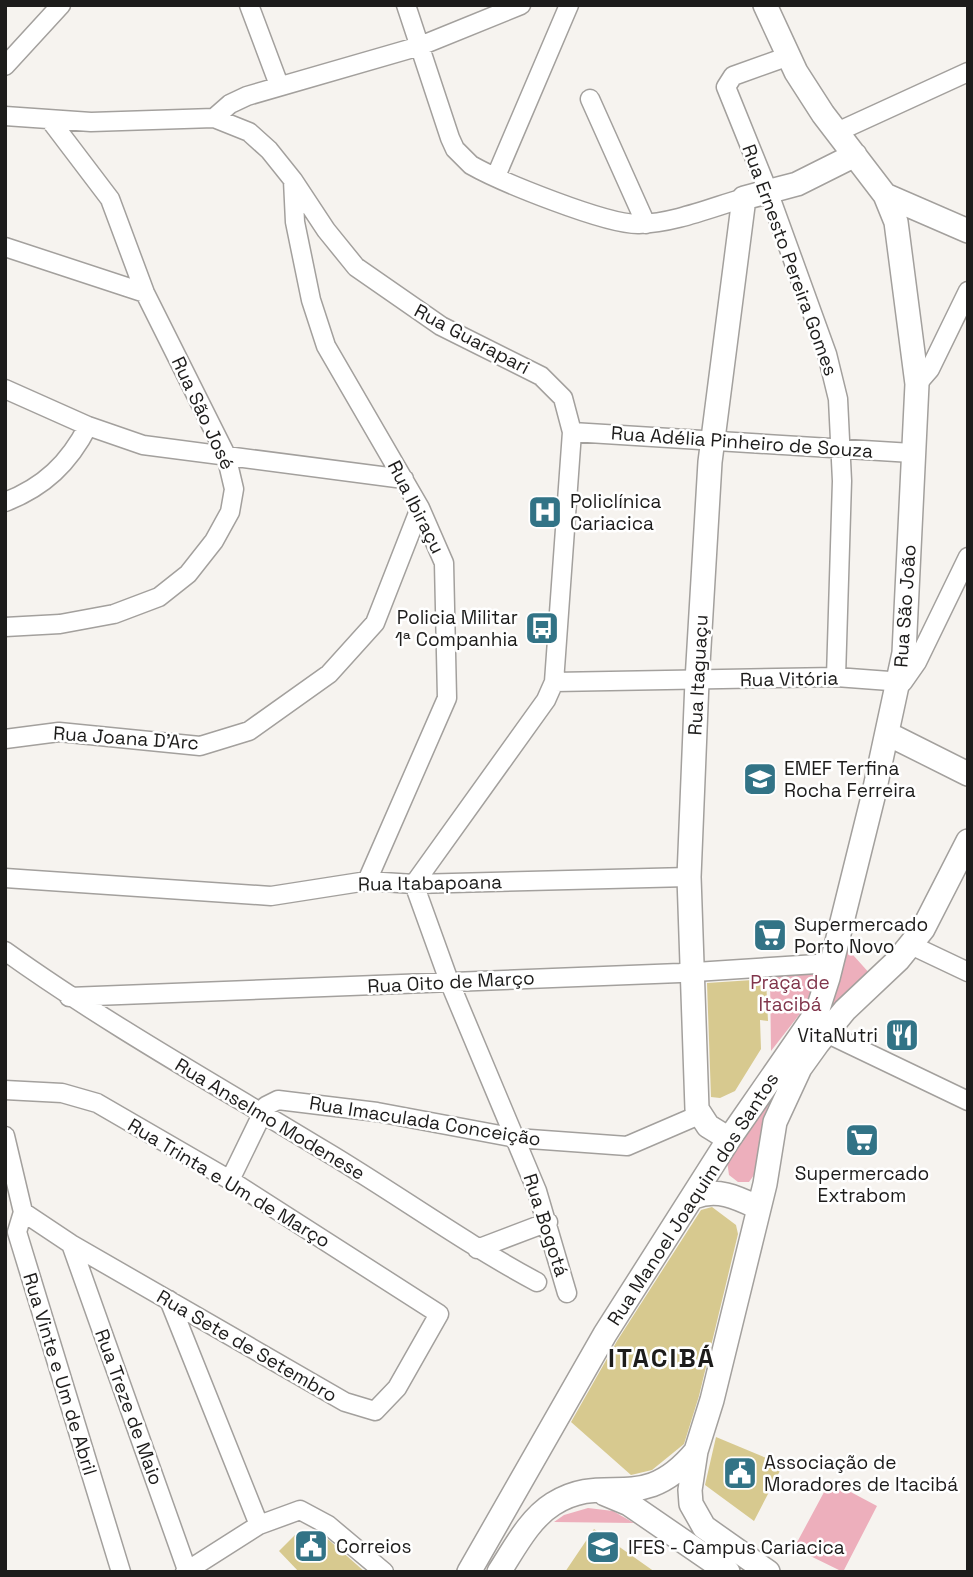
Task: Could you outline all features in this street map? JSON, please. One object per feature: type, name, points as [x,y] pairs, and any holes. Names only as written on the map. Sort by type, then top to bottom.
[{"type":"main road","points":[[765,5],[811,96],[885,195],[968,231]]},
{"type":"main road","points":[[744,198],[797,184],[855,155]]},
{"type":"main road","name":"Rua São João","points":[[817,1012],[832,963],[888,734],[899,682],[909,598],[912,453],[917,384],[896,222],[885,195]]},
{"type":"main road","name":"Rua Itaguaçu","points":[[699,1115],[695,1101],[689,877],[697,681],[712,438],[744,198]]},
{"type":"main road","points":[[888,734],[968,775]]},
{"type":"main road","name":"Rua Manoel Joaquim dos Santos","points":[[768,1572],[704,1527],[696,1516],[690,1490],[696,1451],[712,1400],[760,1198],[775,1122],[800,1068],[826,1033],[911,945],[933,913],[967,844]]},
{"type":"main road","name":"Rua Manoel Joaquim dos Santos","points":[[469,1572],[605,1335],[723,1148],[817,1012]]},
{"type":"main road","points":[[699,1115],[723,1148],[725,1176],[733,1186],[760,1198]]},
{"type":"main road","points":[[694,1197],[706,1192],[760,1198]]},
{"type":"main road","points":[[499,1572],[544,1511],[563,1499],[656,1485],[680,1471],[696,1451]]},
{"type":"main road","points":[[596,1492],[629,1504],[728,1572]]},
{"type":"street","points":[[5,66],[61,5]]},
{"type":"street","points":[[249,5],[279,85]]},
{"type":"street","points":[[406,5],[455,149],[471,165],[601,218],[646,224],[744,198]]},
{"type":"street","points":[[214,118],[236,101],[279,85],[420,46],[520,5]]},
{"type":"street","points":[[496,176],[564,24],[569,5]]},
{"type":"street","name":"Rua Ernesto Pereira Gomes","points":[[789,56],[733,76],[726,87],[768,191],[827,354],[838,399],[842,449],[836,677]]},
{"type":"street","points":[[837,132],[968,72]]},
{"type":"street","points":[[590,99],[646,224]]},
{"type":"street","name":"Rua Guarapari","points":[[5,116],[91,122],[214,118],[249,132],[269,150],[293,180],[326,230],[356,267],[441,326],[541,376],[563,398],[572,432],[554,682],[546,700],[414,884]]},
{"type":"street","name":"Rua São José","points":[[5,627],[60,624],[114,614],[138,606],[174,587],[203,557],[230,512],[234,489],[226,455],[145,293],[110,199],[50,120]]},
{"type":"street","name":"Rua Ibiraçu","points":[[293,180],[298,235],[311,300],[326,346],[420,508],[444,563],[447,698],[367,881]]},
{"type":"street","points":[[5,247],[145,293]]},
{"type":"street","points":[[917,384],[930,369],[968,291]]},
{"type":"street","points":[[5,389],[88,426],[144,445],[404,479]]},
{"type":"street","points":[[5,502],[37,487],[53,475],[67,460],[88,426]]},
{"type":"street","name":"Rua Adélia Pinheiro de Souza","points":[[572,432],[712,438],[912,453]]},
{"type":"street","name":"Rua Joana D'Arc","points":[[5,739],[59,732],[200,746],[249,731],[329,674],[375,622],[420,508]]},
{"type":"street","points":[[899,682],[907,679],[917,662],[968,556]]},
{"type":"street","name":"Rua Vitória","points":[[554,682],[836,677],[899,682]]},
{"type":"street","name":"Rua Itabapoana","points":[[5,878],[250,896],[309,892],[367,881],[414,884],[689,877]]},
{"type":"street","name":"Rua Bogotá","points":[[414,884],[449,981],[516,1138],[548,1222],[567,1293]]},
{"type":"street","points":[[911,945],[968,972]]},
{"type":"street","name":"Rua Anselmo Modenese","points":[[5,951],[69,997],[262,1113],[477,1250],[537,1282]]},
{"type":"street","name":"Rua Oito de Março","points":[[69,997],[691,972],[832,963]]},
{"type":"street","points":[[826,1033],[968,1101]]},
{"type":"street","name":"Rua Trinta e Um de Março","points":[[5,1090],[62,1094],[97,1103],[230,1180],[439,1314]]},
{"type":"street","name":"Rua Imaculada Conceição","points":[[262,1113],[271,1101],[299,1101],[516,1138],[626,1146],[699,1115]]},
{"type":"street","points":[[230,1180],[262,1113]]},
{"type":"street","name":"Rua Vinte e Um de Abril","points":[[5,1136],[23,1212],[17,1232],[121,1572]]},
{"type":"street","name":"Rua Sete de Setembro","points":[[23,1212],[71,1244],[345,1402],[375,1411],[397,1388],[439,1314]]},
{"type":"street","points":[[477,1250],[548,1222]]},
{"type":"street","name":"Rua Treze de Maio","points":[[71,1244],[186,1571]]},
{"type":"street","points":[[169,1300],[259,1525]]},
{"type":"street","points":[[186,1571],[259,1525],[300,1510],[328,1525],[384,1572]]},
{"type":"green space","points":[[845,946],[871,975],[775,1090],[763,1118],[759,1168],[749,1182],[738,1182],[729,1175],[727,1161]]},
{"type":"green space","name":"Praça de Itacibá","points":[[815,972],[820,988],[771,1051],[770,974]]},
{"type":"green space","points":[[830,1481],[877,1506],[843,1572],[794,1548]]},
{"type":"green space","points":[[588,1508],[613,1511],[634,1523],[554,1522],[564,1515]]},
{"type":"building","points":[[766,979],[768,1021],[760,1020],[761,1049],[735,1091],[720,1098],[711,1097],[707,983]]},
{"type":"building","points":[[712,1207],[736,1225],[738,1234],[699,1396],[684,1444],[652,1470],[631,1475],[571,1422],[617,1341],[701,1210]]},
{"type":"building","name":"Associação de Moradores de Itacibá","points":[[716,1437],[783,1465],[754,1521],[705,1485]]},
{"type":"building","points":[[594,1529],[655,1572],[565,1572]]},
{"type":"building","name":"Correios","points":[[300,1530],[311,1541],[319,1533],[322,1534],[365,1572],[299,1572],[279,1551]]},
{"type":"place","name":"Policlínica Cariacica","points":[[545,512]]},
{"type":"place","name":"Policia Militar 1ª Companhia","points":[[542,628]]},
{"type":"place","name":"EMEF Terfina Rocha Ferreira","points":[[760,779]]},
{"type":"place","name":"Supermercado Porto Novo","points":[[770,935]]},
{"type":"place","name":"VitaNutri","points":[[902,1035]]},
{"type":"place","name":"Supermercado Extrabom","points":[[862,1140]]},
{"type":"place","name":"Associação de Moradores de Itacibá","points":[[740,1473]]},
{"type":"place","name":"Correios","points":[[311,1546]]},
{"type":"place","name":"IFES - Campus Cariacica","points":[[603,1547]]},
{"type":"district","name":"ITACIBÁ","points":[[662,1358]]}]
